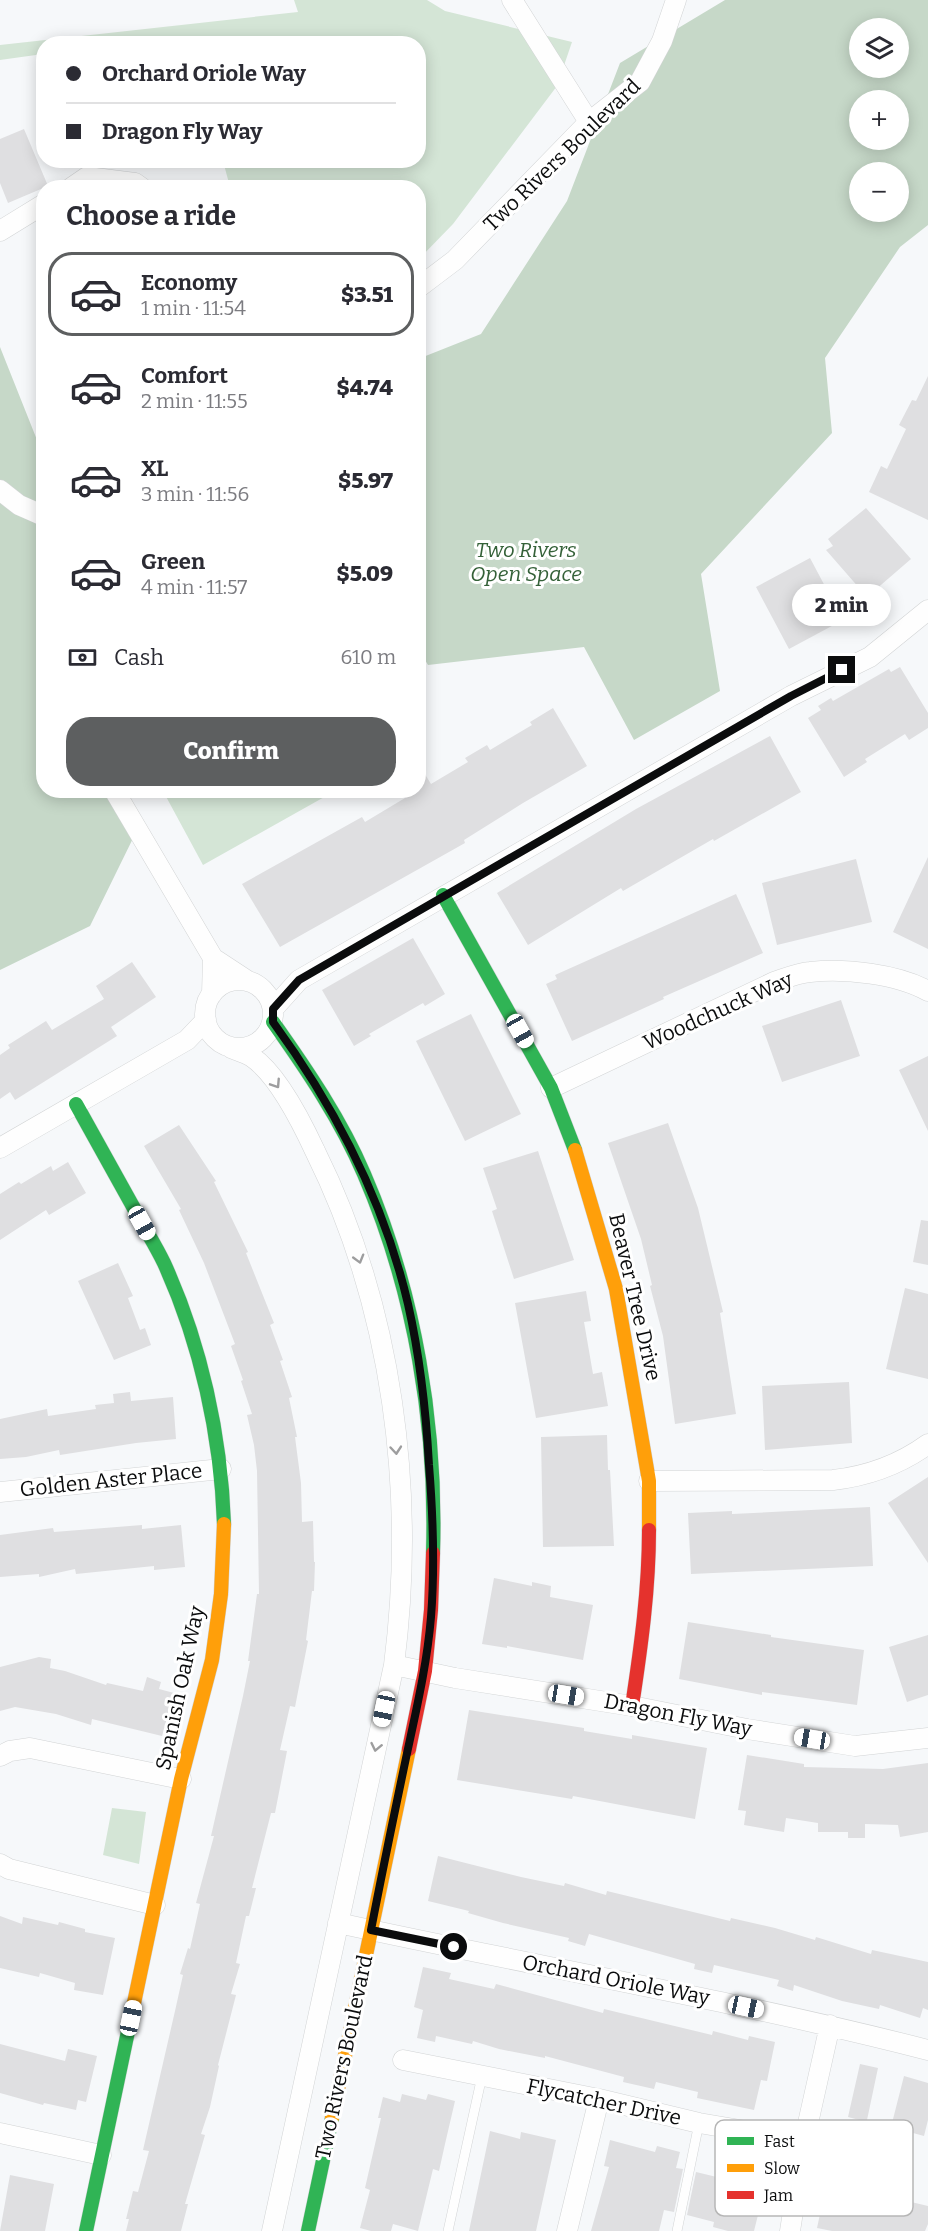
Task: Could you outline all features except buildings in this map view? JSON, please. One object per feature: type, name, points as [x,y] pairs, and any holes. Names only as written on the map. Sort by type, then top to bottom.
[{"type":"street","points":[[512,0],[589,122]]},
{"type":"street","name":"Two Rivers Boulevard","points":[[426,282],[455,260],[589,122],[640,82],[662,41],[676,0]]},
{"type":"street","points":[[82,180],[87,177],[111,180]]},
{"type":"street","points":[[0,231],[36,209]]},
{"type":"street","points":[[0,490],[19,505],[36,512]]},
{"type":"street","points":[[187,1040],[245,1048],[257,1044],[267,1034],[273,1016],[299,980],[791,696],[870,657],[928,610]]},
{"type":"street","name":"Two Rivers Boulevard","points":[[119,798],[213,958],[269,996],[273,1016],[333,1112],[364,1175],[387,1232],[407,1303],[420,1373],[431,1488],[433,1548],[431,1616],[424,1671],[308,2231]]},
{"type":"street","name":"Beaver Tree Drive","points":[[443,895],[551,1088],[575,1151],[616,1289],[649,1481],[649,1566],[632,1706]]},
{"type":"street","points":[[212,994],[213,958]]},
{"type":"street","name":"Woodchuck Way","points":[[551,1088],[774,982],[809,972],[853,972],[893,978],[928,991]]},
{"type":"street","points":[[225,1045],[210,1032],[206,1020],[206,1006],[212,994],[222,985],[234,980],[254,984],[299,980]]},
{"type":"street","points":[[0,1148],[187,1040],[206,1020]]},
{"type":"street","name":"Two Rivers Boulevard","points":[[225,1045],[252,1057],[268,1072],[303,1125],[334,1188],[356,1248],[375,1315],[386,1368],[394,1426],[403,1542],[401,1611],[394,1665],[272,2231]]},
{"type":"street","name":"Spanish Oak Way","points":[[76,1104],[164,1263],[185,1318],[205,1385],[221,1469],[224,1523],[221,1594],[212,1660],[181,1779],[86,2231]]},
{"type":"street","points":[[649,1481],[834,1480],[861,1476],[888,1467],[915,1454],[928,1444]]},
{"type":"street","name":"Golden Aster Place","points":[[0,1492],[221,1469]]},
{"type":"street","name":"Dragon Fly Way","points":[[394,1665],[455,1678],[632,1706],[747,1729],[855,1746],[928,1738]]},
{"type":"street","points":[[0,1756],[10,1751],[30,1748],[181,1779]]},
{"type":"street","points":[[0,1864],[9,1869],[155,1905]]},
{"type":"street","name":"Orchard Oriole Way","points":[[338,1923],[830,2025],[928,2050]]},
{"type":"street","points":[[809,2120],[830,2025]]},
{"type":"street","name":"Flycatcher Drive","points":[[403,2060],[599,2099],[715,2126]]},
{"type":"street","points":[[567,2231],[599,2099]]},
{"type":"street","points":[[0,2133],[101,2155]]},
{"type":"street","points":[[790,2231],[792,2216]]},
{"type":"lane","points":[[448,2231],[482,2076]]},
{"type":"lane","points":[[677,2231],[699,2123]]},
{"type":"green space","points":[[294,0],[427,0],[445,11],[572,42],[557,86],[453,224],[426,252],[426,180],[228,180],[225,168],[426,168],[426,36],[81,36],[298,12]]},
{"type":"green space","name":"Two Rivers Open Space","points":[[725,0],[928,0],[928,225],[900,247],[825,358],[832,433],[701,574],[720,691],[634,740],[584,647],[428,665],[426,662],[426,356],[481,334],[567,201],[620,63]]},
{"type":"green space","points":[[36,41],[36,55],[0,60],[0,45]]},
{"type":"green space","points":[[0,347],[36,437],[36,798],[129,798],[141,822],[90,926],[0,970]]},
{"type":"green space","points":[[167,798],[323,798],[203,865]]},
{"type":"green space","points":[[112,1808],[146,1812],[139,1864],[103,1855]]},
{"type":"traffic: fast","points":[[443,895],[551,1088],[575,1150]]},
{"type":"traffic: fast","points":[[273,1022],[311,1077],[345,1134],[382,1219],[397,1265],[419,1360],[426,1408],[431,1456],[433,1553]]},
{"type":"traffic: fast","points":[[76,1104],[161,1257],[189,1326],[207,1391],[219,1457],[224,1524]]},
{"type":"traffic: fast","points":[[86,2231],[134,2003]]},
{"type":"traffic: fast","points":[[308,2231],[332,2118]]},
{"type":"traffic: slow","points":[[575,1150],[616,1289],[649,1481],[649,1530]]},
{"type":"traffic: slow","points":[[134,2003],[181,1779],[212,1660],[221,1594],[224,1524]]},
{"type":"traffic: slow","points":[[332,2118],[409,1749]]},
{"type":"traffic: jam","points":[[632,1706],[644,1618],[649,1530]]},
{"type":"traffic: jam","points":[[409,1749],[425,1671],[431,1610],[433,1553]]},
{"type":"route","points":[[454,1947],[371,1930],[424,1671],[431,1616],[433,1548],[426,1424],[419,1362],[407,1303],[387,1232],[364,1175],[333,1112],[273,1022],[273,1009],[299,980],[791,696],[842,670]]}]
